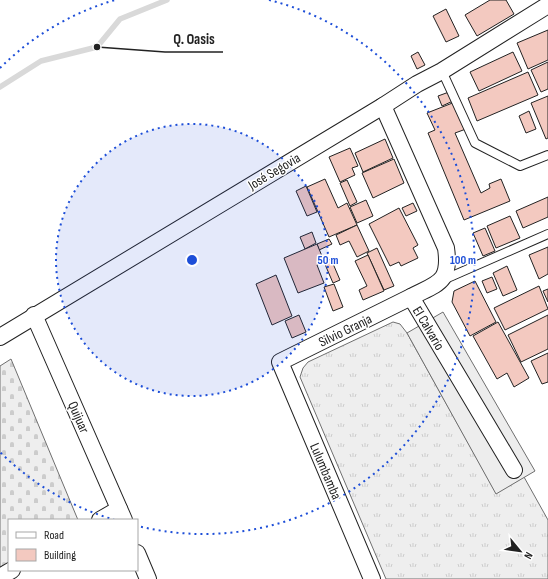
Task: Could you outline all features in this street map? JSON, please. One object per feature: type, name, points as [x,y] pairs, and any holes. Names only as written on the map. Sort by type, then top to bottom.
[{"type":"street","name":"José Segovia","points":[[0,337],[417,84],[442,71],[548,5]]},
{"type":"street","points":[[383,106],[446,248],[449,265],[443,280]]},
{"type":"street","name":"El Calvario","points":[[443,280],[411,297],[514,470]]},
{"type":"street","name":"Silvio Granja","points":[[280,362],[411,297]]},
{"type":"street","name":"Quijuar","points":[[34,315],[122,515]]},
{"type":"street","name":"Lulumbamba","points":[[280,362],[372,579]]},
{"type":"street","points":[[104,519],[122,515]]},
{"type":"street","points":[[138,555],[148,579]]},
{"type":"street","points":[[0,577],[10,571]]},
{"type":"lane","points":[[442,71],[475,143],[520,166],[548,155]]},
{"type":"lane","points":[[443,280],[548,234]]},
{"type":"green space","points":[[393,322],[400,324],[407,333],[496,493],[524,477],[548,520],[548,579],[386,579],[300,377],[303,368],[308,362]]},
{"type":"green space","points":[[11,359],[78,519],[8,519],[8,565],[0,570],[0,366]]},
{"type":"shaded area","points":[[443,312],[535,471],[496,494],[407,333]]},
{"type":"building","points":[[490,0],[506,0],[514,14],[477,36],[465,15]]},
{"type":"building","points":[[446,9],[459,36],[446,42],[433,16]]},
{"type":"building","points":[[548,30],[548,60],[528,69],[517,43]]},
{"type":"building","points":[[418,52],[425,65],[417,69],[411,56]]},
{"type":"building","points":[[513,52],[522,71],[479,91],[470,72]]},
{"type":"building","points":[[548,62],[548,89],[541,92],[531,70]]},
{"type":"building","points":[[528,72],[538,95],[477,121],[468,98]]},
{"type":"building","points":[[449,92],[453,101],[442,106],[438,96]]},
{"type":"building","points":[[548,96],[548,138],[546,139],[531,103]]},
{"type":"building","points":[[455,102],[466,129],[455,133],[481,193],[490,188],[489,184],[501,179],[510,201],[464,220],[428,133],[435,130],[427,113]]},
{"type":"building","points":[[529,111],[536,129],[526,133],[519,116]]},
{"type":"building","points":[[385,139],[393,158],[363,172],[355,153]]},
{"type":"building","points":[[350,148],[358,166],[352,168],[355,175],[340,182],[329,157]]},
{"type":"building","points":[[394,159],[404,183],[373,198],[362,173]]},
{"type":"building","points":[[325,179],[338,208],[347,203],[357,225],[329,237],[307,187]]},
{"type":"building","points":[[347,180],[357,202],[350,206],[340,183]]},
{"type":"building","points":[[306,186],[317,212],[307,216],[296,191]]},
{"type":"building","points":[[548,197],[548,217],[523,228],[516,211]]},
{"type":"building","points":[[366,200],[373,216],[357,223],[350,207]]},
{"type":"building","points":[[413,203],[417,211],[406,216],[402,208]]},
{"type":"building","points":[[399,208],[418,245],[413,248],[418,258],[401,266],[399,262],[390,266],[369,224]]},
{"type":"building","points":[[510,216],[520,238],[496,248],[487,226]]},
{"type":"building","points":[[357,225],[369,251],[357,257],[349,241],[340,245],[336,235]]},
{"type":"building","points":[[485,228],[495,251],[483,256],[473,233]]},
{"type":"building","points":[[312,232],[316,243],[305,249],[300,237]]},
{"type":"building","points":[[329,239],[332,244],[319,250],[317,244]]},
{"type":"building","points":[[317,244],[324,261],[317,265],[324,283],[298,293],[284,258]]},
{"type":"building","points":[[548,247],[548,274],[539,279],[529,255]]},
{"type":"building","points":[[377,248],[394,286],[384,290],[367,253]]},
{"type":"building","points":[[368,255],[384,291],[363,300],[359,290],[367,286],[355,261]]},
{"type":"building","points":[[331,259],[340,280],[333,283],[324,262]]},
{"type":"building","points":[[507,266],[517,290],[503,296],[493,273]]},
{"type":"building","points":[[276,275],[292,316],[272,325],[256,284]]},
{"type":"building","points":[[492,277],[497,289],[487,293],[482,281]]},
{"type":"building","points":[[475,281],[496,322],[470,336],[452,302],[454,291]]},
{"type":"building","points":[[334,284],[343,307],[333,311],[324,287]]},
{"type":"building","points":[[539,286],[548,309],[505,330],[494,308]]},
{"type":"building","points":[[548,289],[548,302],[543,291]]},
{"type":"building","points":[[299,315],[306,332],[292,338],[285,321]]},
{"type":"building","points":[[548,315],[548,349],[521,362],[508,335]]},
{"type":"building","points":[[498,322],[529,378],[514,387],[507,373],[497,379],[473,336]]},
{"type":"building","points":[[548,353],[548,382],[542,384],[531,361]]},
{"type":"waterway","points":[[0,87],[41,61],[97,47],[120,19],[167,0]]},
{"type":"place","name":"Q. Oasis","points":[[97,47]]}]
